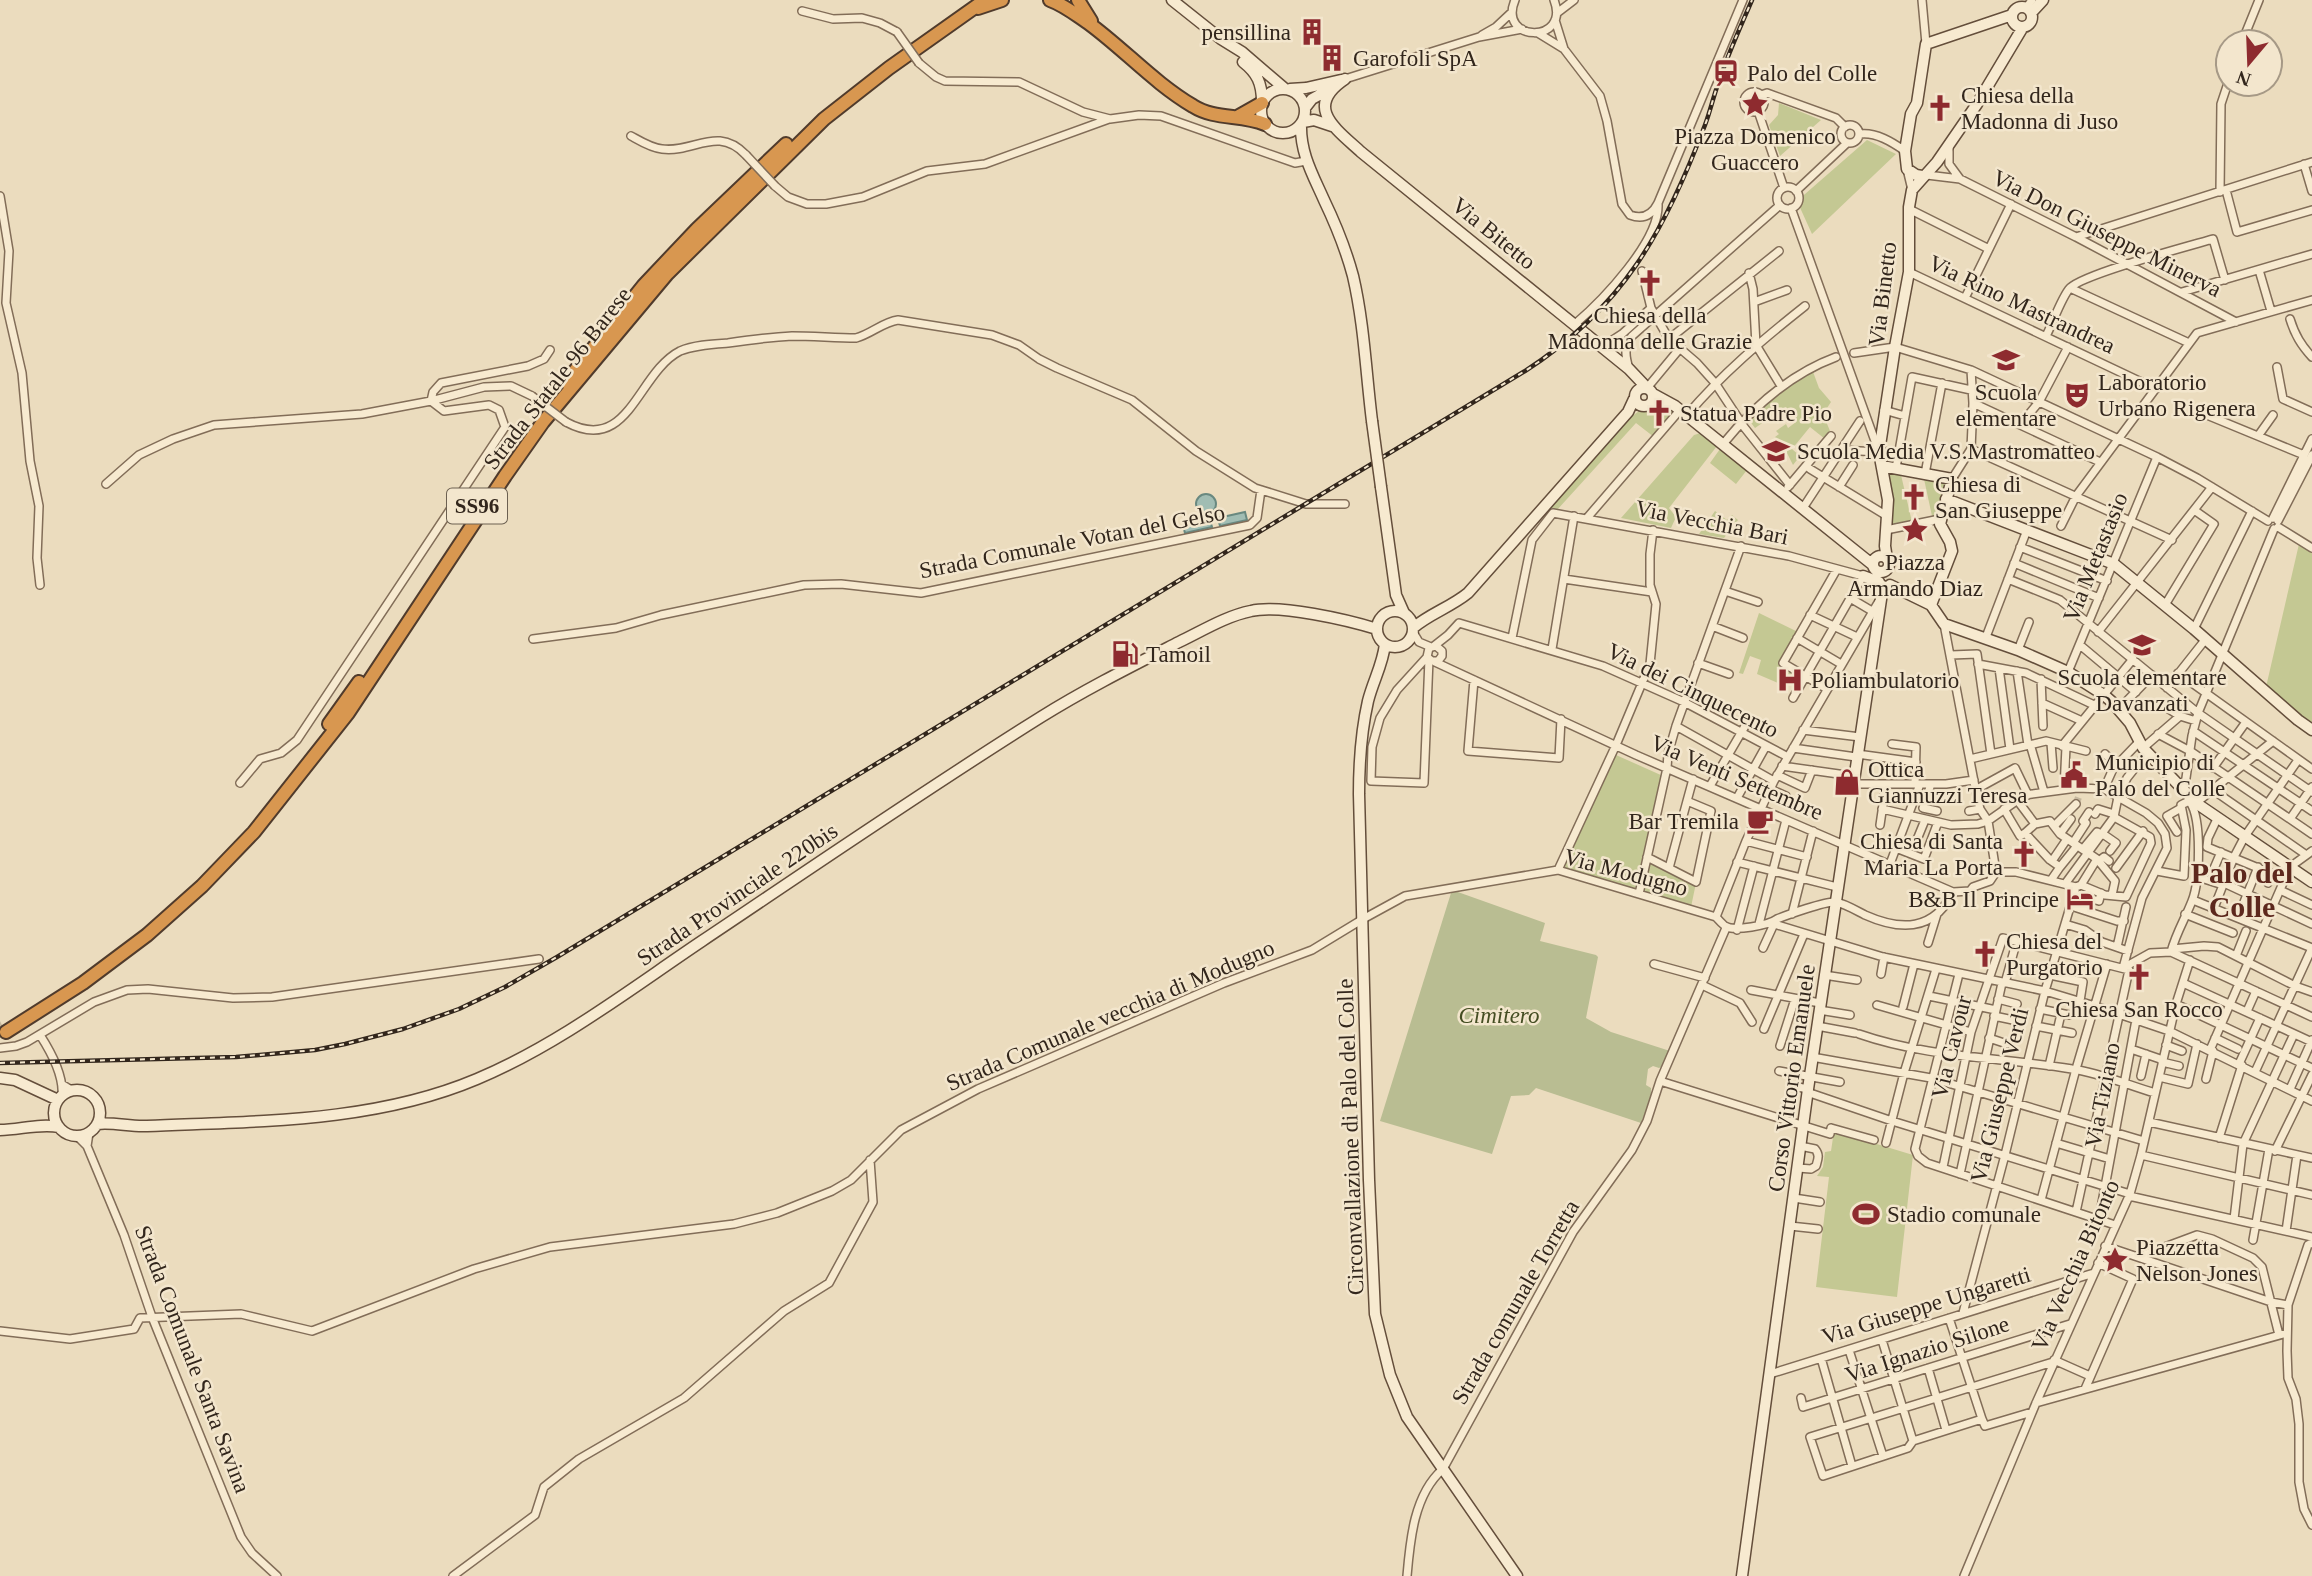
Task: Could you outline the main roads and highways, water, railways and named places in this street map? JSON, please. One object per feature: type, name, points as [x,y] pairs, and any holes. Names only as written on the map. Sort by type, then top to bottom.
[{"type":"highway","name":"Strada Statale 96 Barese","points":[[971,0],[884,60],[819,115],[697,229],[644,285],[533,423],[328,725],[270,801],[205,872],[127,941],[4,1029],[83,983],[147,935],[202,886],[254,832],[348,713],[543,422],[667,274],[808,135],[873,80],[985,0]]},
{"type":"highway","points":[[965,12],[1002,0]]},
{"type":"highway","points":[[1050,0],[1094,28],[1195,107],[1215,115],[1239,116],[1265,124]]},
{"type":"highway","points":[[1078,0],[1094,28]]},
{"type":"highway","points":[[1239,116],[1262,102]]},
{"type":"water","points":[[1206,494],[1213,497],[1216,504],[1213,511],[1206,514],[1199,511],[1196,504],[1199,497]]},
{"type":"water","points":[[1245,512],[1247,520],[1220,526],[1218,518]]},
{"type":"water","points":[[1210,520],[1212,527],[1185,533],[1183,526]]},
{"type":"tunnel","points":[[2076,804],[2079,796]]},
{"type":"railway","points":[[0,1063],[236,1057],[315,1050],[403,1029],[459,1009],[505,987],[557,957],[1525,371],[1589,321],[1637,264],[1656,233],[1690,163],[1725,63],[1752,0]]},
{"type":"place","name":"pensillina","points":[[1312,32]]},
{"type":"place","name":"Garofoli SpA","points":[[1332,58]]},
{"type":"place","name":"Palo del Colle","points":[[1726,73]]},
{"type":"place","name":"Piazza Domenico Guaccero","points":[[1755,104]]},
{"type":"place","name":"Chiesa della Madonna di Juso","points":[[1940,108]]},
{"type":"place","name":"Chiesa della Madonna delle Grazie","points":[[1650,283]]},
{"type":"place","name":"Scuola elementare","points":[[2006,360]]},
{"type":"place","name":"Laboratorio Urbano Rigenera","points":[[2077,395]]},
{"type":"place","name":"Statua Padre Pio","points":[[1659,413]]},
{"type":"place","name":"Scuola Media V.S.Mastromatteo","points":[[1776,451]]},
{"type":"place","name":"Chiesa di San Giuseppe","points":[[1914,497]]},
{"type":"place","name":"Piazza Armando Diaz","points":[[1915,530]]},
{"type":"place","name":"Scuola elementare Davanzati","points":[[2142,645]]},
{"type":"place","name":"Tamoil","points":[[1125,654]]},
{"type":"place","name":"Poliambulatorio","points":[[1790,680]]},
{"type":"place","name":"Municipio di Palo del Colle","points":[[2074,775]]},
{"type":"place","name":"Ottica Giannuzzi Teresa","points":[[1847,782]]},
{"type":"place","name":"Bar Tremila","points":[[1760,821]]},
{"type":"place","name":"Chiesa di Santa Maria La Porta","points":[[2024,854]]},
{"type":"place","name":"B&B Il Principe","points":[[2080,899]]},
{"type":"place","name":"Chiesa del Purgatorio","points":[[1985,954]]},
{"type":"place","name":"Chiesa San Rocco","points":[[2139,977]]},
{"type":"place","name":"Stadio comunale","points":[[1866,1214]]},
{"type":"place","name":"Piazzetta Nelson Jones","points":[[2115,1260]]},
{"type":"district","name":"Palo del Colle","points":[[2242,890]]},
{"type":"park label","name":"Cimitero","points":[[1499,1015]]}]
